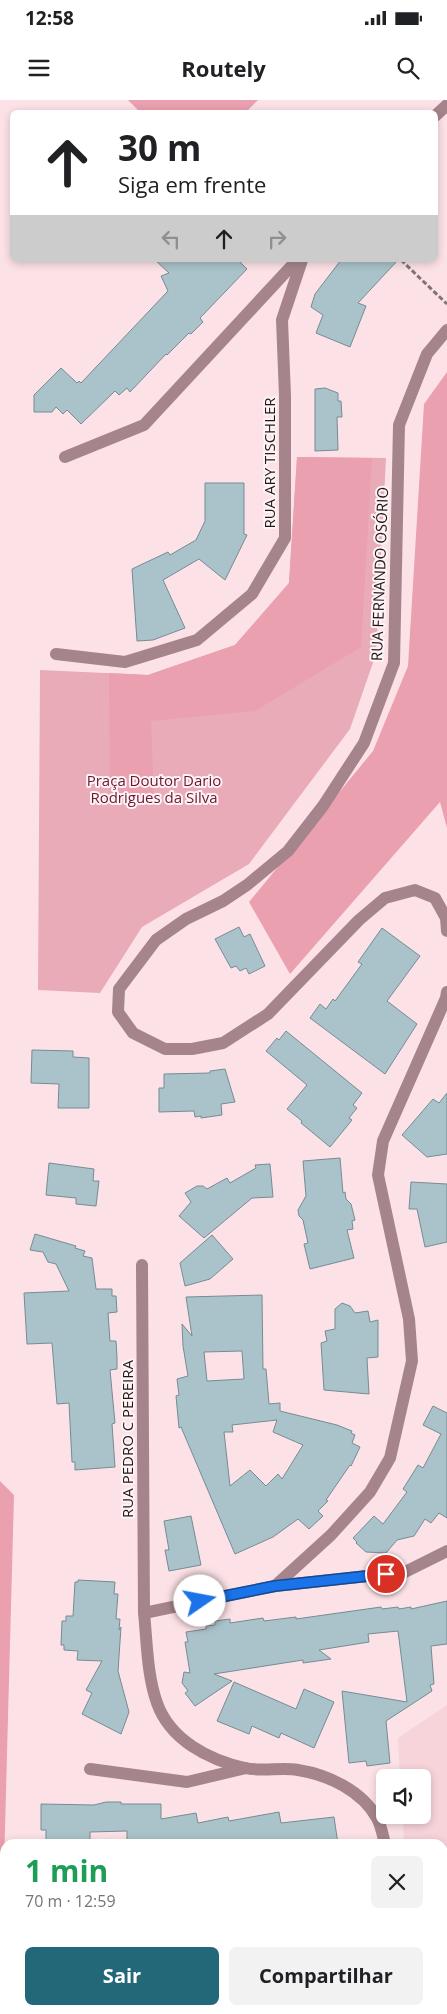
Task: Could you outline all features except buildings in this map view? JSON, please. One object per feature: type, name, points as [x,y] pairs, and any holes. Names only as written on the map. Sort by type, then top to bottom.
[{"type":"street","points":[[64,457],[144,425],[295,262]]},
{"type":"street","name":"RUA ARY TISCHLER","points":[[56,654],[125,662],[197,640],[252,594],[285,538],[285,396],[282,320],[301,262]]},
{"type":"street","name":"RUA FERNANDO OSÓRIO","points":[[447,330],[427,354],[399,425],[394,664],[364,743],[323,806],[288,851],[223,902],[186,919],[156,940],[119,989],[118,1012],[133,1033],[165,1049],[192,1049],[223,1043],[268,1014],[359,920],[385,898],[415,890],[435,898],[446,918],[447,931]]},
{"type":"street","points":[[275,1586],[331,1535],[370,1492],[390,1458],[412,1361],[409,1319],[378,1175],[383,1140],[447,992]]},
{"type":"street","name":"RUA PEDRO C PEREIRA","points":[[142,1265],[144,1613]]},
{"type":"street","points":[[246,1768],[206,1755],[177,1736],[157,1704],[150,1668],[144,1613],[275,1586],[405,1572],[447,1551]]},
{"type":"street","points":[[90,1769],[187,1782],[246,1768],[298,1770],[332,1780],[358,1795],[378,1819],[384,1839]]},
{"type":"path","points":[[403,262],[447,304]]},
{"type":"shaded area","points":[[128,100],[258,100],[248,110],[138,110]]},
{"type":"shaded area","points":[[447,372],[447,828],[440,802],[290,974],[249,902],[373,751],[408,666],[424,404]]},
{"type":"shaded area","points":[[297,457],[372,458],[361,647],[255,711],[151,721],[154,801],[110,800],[109,673],[148,675],[235,645],[289,583]]},
{"type":"shaded area","points":[[0,1481],[14,1495],[5,1839],[0,1839]]},
{"type":"shaded area","points":[[447,1705],[447,1839],[404,1839],[403,1824],[431,1824],[431,1769],[400,1769],[398,1738]]},
{"type":"green space","name":"Praça Doutor Dario Rodrigues da Silva","points":[[297,457],[386,458],[376,654],[350,729],[249,864],[142,927],[100,993],[38,990],[40,670],[148,675],[235,645],[289,583]]},
{"type":"route","points":[[200,1601],[275,1586],[386,1574]]}]
